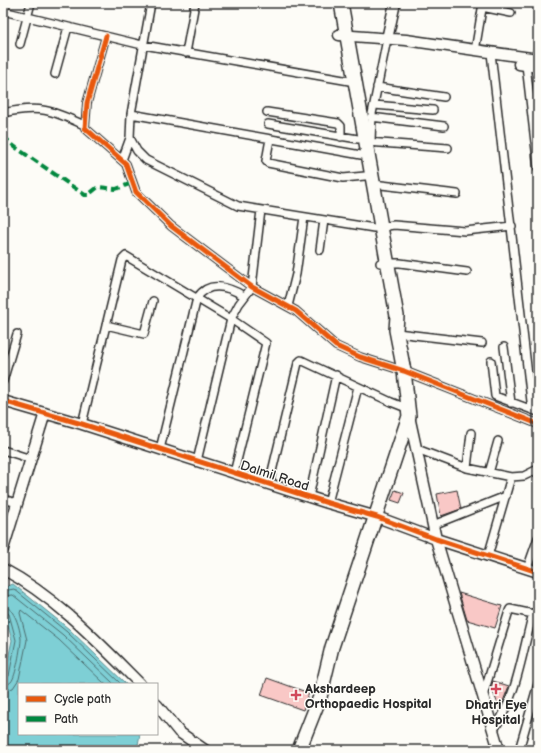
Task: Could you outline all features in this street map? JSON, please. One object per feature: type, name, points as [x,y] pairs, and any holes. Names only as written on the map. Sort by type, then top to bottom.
[{"type":"highway","points":[[299,750],[320,697],[363,562],[369,532],[374,523],[409,413],[404,371],[396,331],[397,316],[383,262],[343,35],[333,3]]},
{"type":"highway","points":[[341,3],[343,35]]},
{"type":"street","points":[[20,44],[31,3]]},
{"type":"street","points":[[186,53],[195,3]]},
{"type":"street","points":[[363,144],[371,118],[377,87],[392,40],[395,3]]},
{"type":"street","points":[[122,160],[130,138],[131,114],[149,4]]},
{"type":"street","points":[[475,51],[483,5],[511,13]]},
{"type":"street","points":[[3,11],[143,45],[352,81]]},
{"type":"street","points":[[55,74],[68,27]]},
{"type":"street","points":[[343,35],[406,40],[475,51],[492,56]]},
{"type":"street","points":[[84,125],[87,103],[106,36]]},
{"type":"street","points":[[392,40],[409,46],[535,63]]},
{"type":"street","points":[[538,48],[535,63],[538,168]]},
{"type":"street","points":[[491,361],[494,394],[497,397],[511,403],[535,411],[492,56]]},
{"type":"street","points":[[377,87],[444,97]]},
{"type":"street","points":[[374,105],[433,110]]},
{"type":"street","points":[[3,113],[37,108],[63,116],[84,125],[88,132],[122,160],[129,170],[132,184],[140,197],[171,226],[252,287],[288,306],[336,346],[360,357],[404,371],[538,424]]},
{"type":"street","points":[[267,112],[338,123],[340,126],[341,137]]},
{"type":"street","points":[[131,114],[270,139],[448,148]]},
{"type":"street","points":[[371,118],[444,126]]},
{"type":"street","points":[[268,124],[341,137],[363,144]]},
{"type":"street","points":[[130,138],[137,151],[146,160],[238,206],[377,228],[394,225],[464,231],[512,226]]},
{"type":"street","points":[[270,139],[266,161],[268,162],[343,178],[369,180],[457,194]]},
{"type":"street","points":[[197,461],[231,319],[234,311],[252,287],[261,210]]},
{"type":"street","points":[[288,306],[296,274],[304,217]]},
{"type":"street","points":[[320,250],[324,220]]},
{"type":"street","points":[[82,424],[123,257],[130,258],[231,319],[266,343],[234,473]]},
{"type":"street","points":[[383,262],[467,272]]},
{"type":"street","points":[[160,449],[197,298],[204,291],[215,286],[233,289],[244,296]]},
{"type":"street","points":[[106,325],[144,334],[153,301]]},
{"type":"street","points":[[396,331],[482,343]]},
{"type":"street","points":[[3,381],[17,334]]},
{"type":"street","points":[[504,347],[511,403]]},
{"type":"street","points":[[269,484],[299,361],[303,361],[336,376],[409,413],[436,539],[499,750]]},
{"type":"street","points":[[309,497],[336,376]]},
{"type":"street","points":[[328,503],[358,387]]},
{"type":"street","name":"Dalmil Road","points":[[3,401],[82,424],[328,503],[374,523],[436,539],[538,572]]},
{"type":"street","points":[[3,549],[45,414]]},
{"type":"street","points":[[467,468],[471,432]]},
{"type":"street","points":[[490,473],[498,441]]},
{"type":"street","points":[[417,449],[467,468],[512,477],[524,476],[538,469]]},
{"type":"street","points":[[3,450],[31,459]]},
{"type":"street","points":[[488,556],[512,477]]},
{"type":"street","points":[[433,525],[506,496]]},
{"type":"street","points":[[3,499],[17,504]]},
{"type":"street","points":[[527,569],[538,538]]},
{"type":"street","points":[[3,569],[33,586],[48,598],[139,683]]},
{"type":"street","points":[[483,696],[510,609],[517,609],[535,614],[505,712],[493,731]]},
{"type":"street","points":[[519,750],[538,684]]},
{"type":"street","points":[[158,707],[179,732],[205,750]]},
{"type":"water","points":[[13,584],[69,629],[125,683],[18,683],[18,735],[140,735],[137,750],[3,750],[3,684],[12,640],[3,609],[3,588]]},
{"type":"building","points":[[395,490],[404,493],[400,503],[391,500]]},
{"type":"building","points":[[457,490],[461,509],[441,516],[437,494]]},
{"type":"building","points":[[459,593],[502,606],[495,628],[467,620]]},
{"type":"building","points":[[267,678],[309,693],[303,710],[261,695]]},
{"type":"building","points":[[493,681],[509,686],[500,709],[491,687]]},
{"type":"marked path","points":[[3,136],[15,147],[85,195],[88,195],[98,187],[116,189],[132,183]]},
{"type":"cycle path","points":[[106,36],[87,103],[85,128],[126,164],[136,192],[171,226],[252,287],[296,311],[336,346],[360,357],[404,371],[538,424]]},
{"type":"cycle path","points":[[3,401],[82,424],[328,503],[377,517],[436,539],[538,572]]},
{"type":"place","name":"Dhatri Eye Hospital","points":[[496,689]]},
{"type":"place","name":"Akshardeep Orthopaedic Hospital","points":[[296,695]]}]
